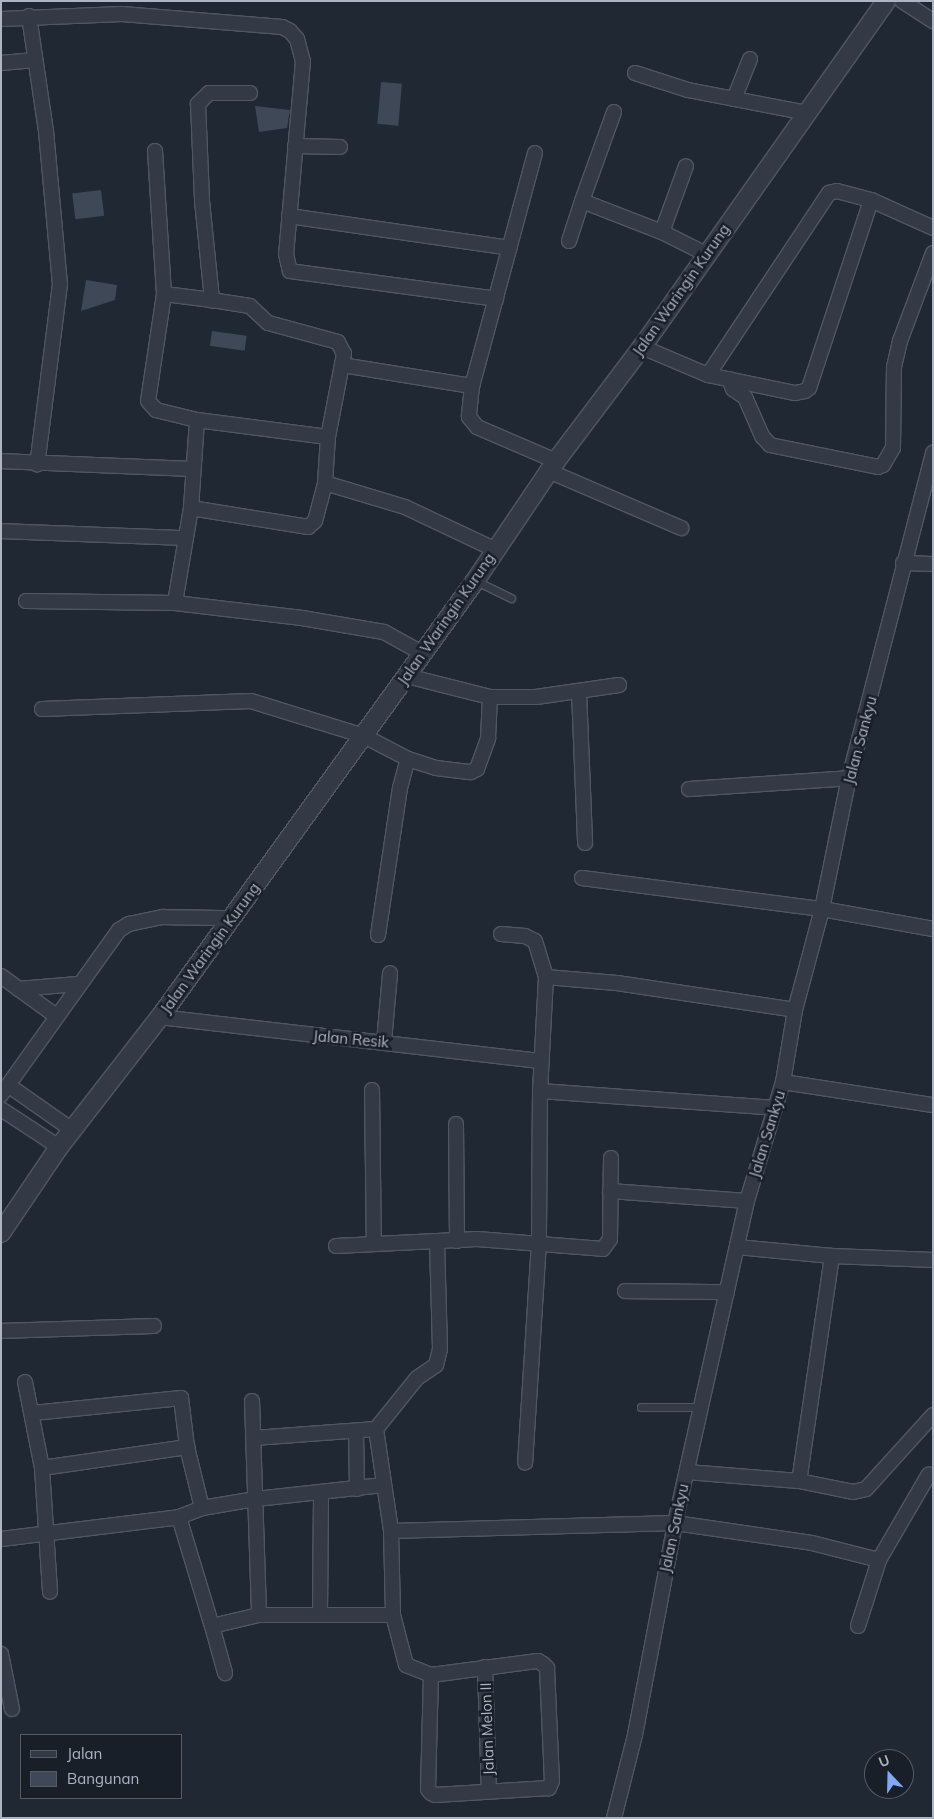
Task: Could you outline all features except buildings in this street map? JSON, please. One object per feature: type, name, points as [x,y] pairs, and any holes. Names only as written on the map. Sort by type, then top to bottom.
[{"type":"street","name":"Jalan Waringin Kurung","points":[[1,1233],[59,1147],[160,1017],[230,918],[364,736],[475,581],[494,549],[642,347],[886,1]]},
{"type":"street","points":[[902,1],[933,21]]},
{"type":"street","points":[[1,19],[30,16],[122,14],[282,27],[297,39],[303,60],[286,254],[288,267],[293,274],[496,299]]},
{"type":"street","points":[[30,16],[47,140],[60,284],[37,465]]},
{"type":"street","points":[[734,99],[750,59]]},
{"type":"street","points":[[1,63],[35,60]]},
{"type":"street","points":[[636,73],[688,90],[808,113]]},
{"type":"street","points":[[212,300],[202,201],[198,104],[208,93],[250,93]]},
{"type":"street","points":[[569,241],[614,112]]},
{"type":"street","points":[[295,146],[340,147]]},
{"type":"street","points":[[155,151],[164,294],[148,401],[156,410],[197,420],[328,437]]},
{"type":"street","points":[[536,153],[472,386],[469,414],[473,424],[681,528]]},
{"type":"street","points":[[662,232],[686,166]]},
{"type":"street","points":[[708,375],[829,193],[837,191],[871,200],[933,228]]},
{"type":"street","points":[[642,347],[708,375],[795,393],[810,388],[871,200]]},
{"type":"street","points":[[582,201],[662,232],[706,254]]},
{"type":"street","points":[[289,216],[510,248]]},
{"type":"street","points":[[729,379],[734,388],[745,397],[762,436],[770,446],[878,467],[883,465],[893,448],[894,367],[900,341],[933,253]]},
{"type":"street","points":[[164,294],[250,306],[268,323],[338,342],[344,354],[328,437],[325,483],[315,521],[308,527],[191,508]]},
{"type":"street","points":[[342,366],[472,386]]},
{"type":"street","points":[[175,603],[191,508],[192,469],[197,420]]},
{"type":"street","name":"Jalan Sankyu","points":[[614,1818],[635,1735],[675,1523],[747,1201],[783,1082],[795,1010],[822,909],[849,778],[902,563],[933,453]]},
{"type":"street","points":[[1,461],[37,465],[192,469]]},
{"type":"street","points":[[325,483],[404,507],[494,549]]},
{"type":"street","points":[[1,531],[186,538]]},
{"type":"street","points":[[902,563],[933,564]]},
{"type":"street","points":[[26,601],[175,603],[302,618],[384,632],[422,653]]},
{"type":"street","points":[[406,676],[490,697],[536,697],[618,685]]},
{"type":"street","points":[[579,691],[585,843]]},
{"type":"street","points":[[42,709],[251,701],[364,736],[408,759],[436,768],[471,772],[477,769],[488,738],[490,697]]},
{"type":"street","points":[[378,934],[400,788],[408,759]]},
{"type":"street","points":[[689,789],[849,778]]},
{"type":"street","points":[[582,878],[822,909],[932,928]]},
{"type":"street","points":[[72,1130],[3,1092],[112,936],[128,924],[182,915],[230,918]]},
{"type":"street","points":[[501,934],[525,936],[535,941],[546,977],[540,1091],[539,1242],[525,1462]]},
{"type":"street","points":[[384,1042],[390,973]]},
{"type":"street","points":[[1,976],[56,1016]]},
{"type":"street","points":[[546,977],[617,983],[795,1010]]},
{"type":"street","points":[[18,989],[78,984]]},
{"type":"street","name":"Jalan Resik","points":[[160,1017],[541,1061]]},
{"type":"street","points":[[783,1082],[931,1105]]},
{"type":"street","points":[[372,1090],[374,1243]]},
{"type":"street","points":[[540,1091],[775,1108]]},
{"type":"street","points":[[1,1108],[59,1147]]},
{"type":"street","points":[[456,1124],[457,1241]]},
{"type":"street","points":[[336,1246],[457,1241],[539,1242],[606,1248],[610,1239],[611,1158]]},
{"type":"street","points":[[610,1191],[747,1201]]},
{"type":"street","points":[[254,1438],[376,1429],[417,1378],[436,1364],[440,1349],[437,1242]]},
{"type":"street","points":[[737,1247],[832,1256],[933,1260]]},
{"type":"street","points":[[799,1481],[832,1256]]},
{"type":"street","points":[[625,1291],[727,1292]]},
{"type":"street","points":[[1,1331],[154,1326]]},
{"type":"street","points":[[24,1382],[33,1413],[42,1468],[48,1533],[50,1592]]},
{"type":"street","points":[[33,1413],[176,1396],[184,1402],[187,1447],[202,1508]]},
{"type":"street","points":[[252,1401],[259,1615]]},
{"type":"street","points":[[686,1472],[799,1481],[853,1492],[866,1489],[933,1415]]},
{"type":"street","points":[[376,1429],[391,1530],[393,1615],[406,1665],[430,1675],[538,1661],[547,1668],[552,1781],[543,1790],[435,1795],[428,1789],[430,1675]]},
{"type":"street","points":[[356,1431],[357,1489]]},
{"type":"street","points":[[42,1468],[187,1447]]},
{"type":"street","points":[[858,1626],[879,1560],[929,1474]]},
{"type":"street","points":[[1,1539],[179,1517],[202,1508],[256,1499],[383,1485]]},
{"type":"street","points":[[320,1613],[321,1493]]},
{"type":"street","points":[[179,1517],[226,1673]]},
{"type":"street","points":[[391,1530],[675,1523],[783,1538],[879,1560]]},
{"type":"street","points":[[212,1626],[259,1615],[320,1613],[393,1615]]},
{"type":"street","points":[[1,1654],[12,1709]]},
{"type":"street","name":"Jalan Melon II","points":[[485,1667],[489,1791]]},
{"type":"lane","points":[[475,581],[511,598]]},
{"type":"lane","points":[[641,1407],[702,1407]]}]
